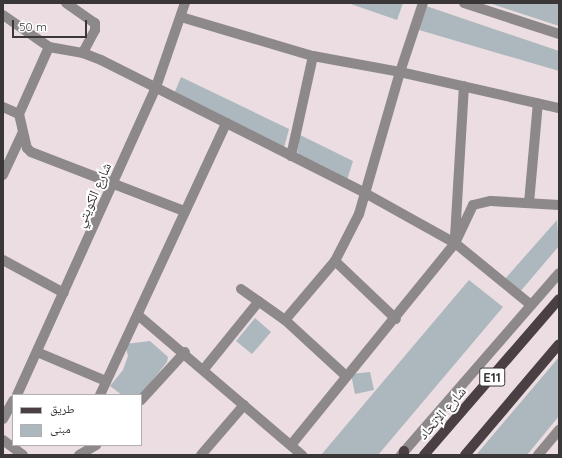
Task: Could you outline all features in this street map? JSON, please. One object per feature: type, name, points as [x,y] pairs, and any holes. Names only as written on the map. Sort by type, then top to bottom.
[{"type":"main road","name":"شارع الإتحاد","points":[[424,455],[559,299]]},
{"type":"main road","name":"E11","points":[[465,455],[559,344]]},
{"type":"street","points":[[66,3],[95,23],[95,30],[84,53]]},
{"type":"street","name":"شارع الكويتي","points":[[16,394],[64,293],[156,87],[185,3]]},
{"type":"street","points":[[285,320],[335,261],[359,214],[400,72],[423,3]]},
{"type":"street","points":[[464,3],[559,34]]},
{"type":"street","points":[[3,14],[49,47],[84,53],[156,87],[365,193],[455,243],[531,305]]},
{"type":"street","points":[[181,17],[313,56],[400,72],[559,108]]},
{"type":"street","points":[[49,47],[19,114],[27,148],[31,152],[184,211]]},
{"type":"street","points":[[291,156],[313,56]]},
{"type":"street","points":[[455,243],[464,86]]},
{"type":"street","points":[[529,203],[538,103]]},
{"type":"street","points":[[3,107],[19,114]]},
{"type":"street","points":[[100,394],[226,123]]},
{"type":"street","points":[[3,174],[23,132]]},
{"type":"street","points":[[291,445],[346,376],[396,319],[455,243],[473,205],[491,201],[559,205]]},
{"type":"street","points":[[3,260],[64,293]]},
{"type":"street","points":[[335,261],[396,319]]},
{"type":"street","points":[[403,454],[559,273]]},
{"type":"street","points":[[241,289],[285,320],[346,376]]},
{"type":"street","points":[[204,369],[259,301]]},
{"type":"street","points":[[138,315],[185,352],[302,455]]},
{"type":"street","points":[[37,352],[106,380]]},
{"type":"street","points":[[142,399],[185,352]]},
{"type":"street","points":[[3,420],[12,403]]},
{"type":"street","points":[[201,455],[244,405]]},
{"type":"street","points":[[538,455],[559,430]]},
{"type":"street","points":[[3,440],[23,455]]},
{"type":"street","points":[[78,455],[94,446]]},
{"type":"building","points":[[348,3],[403,3],[397,20]]},
{"type":"building","points":[[489,3],[559,3],[559,26]]},
{"type":"building","points":[[426,6],[559,51],[559,71],[419,30]]},
{"type":"building","points":[[181,77],[289,129],[284,148],[174,94]]},
{"type":"building","points":[[300,135],[353,161],[347,180],[297,156]]},
{"type":"building","points":[[557,220],[559,246],[519,293],[504,280]]},
{"type":"building","points":[[469,280],[503,307],[378,455],[321,455]]},
{"type":"building","points":[[255,318],[271,332],[252,354],[236,341]]},
{"type":"building","points":[[150,341],[168,357],[167,362],[142,394],[121,394],[110,386],[123,370],[128,356],[125,344]]},
{"type":"building","points":[[559,357],[559,416],[527,455],[476,455]]},
{"type":"building","points":[[370,372],[374,390],[355,394],[351,374]]}]
